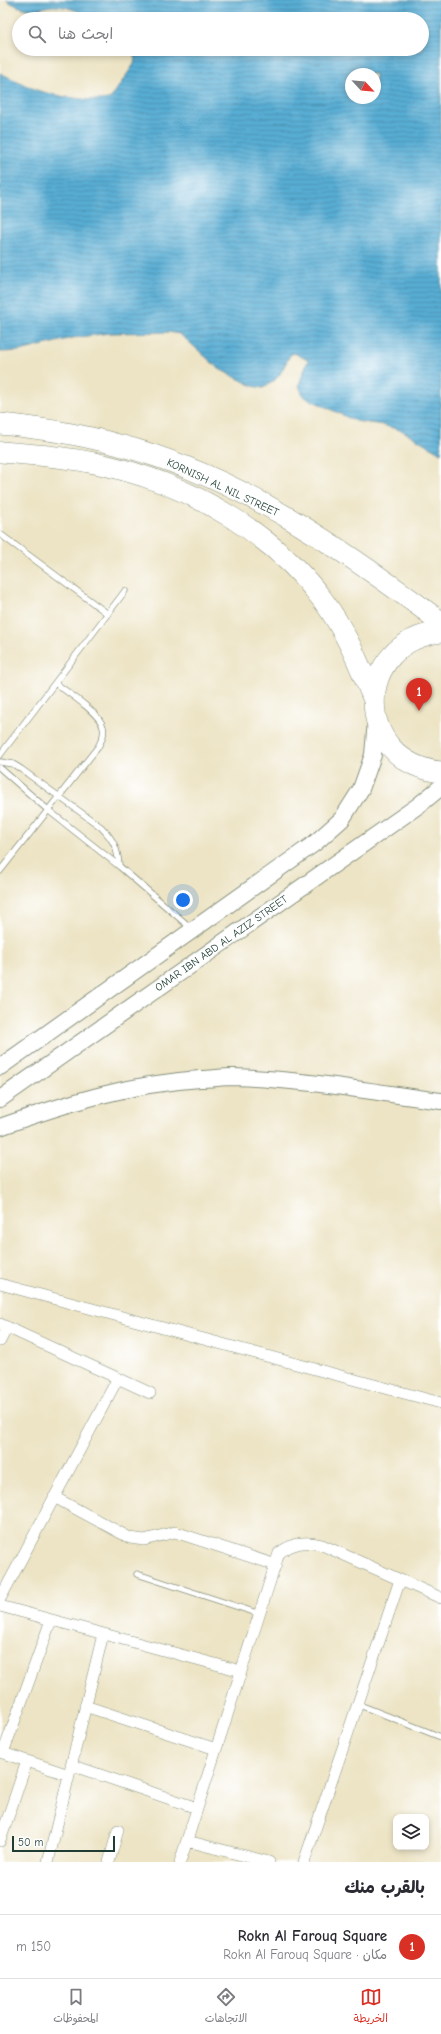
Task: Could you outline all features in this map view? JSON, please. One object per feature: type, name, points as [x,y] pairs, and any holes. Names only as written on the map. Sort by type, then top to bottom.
[{"type":"highway","name":"KORNISH AL NIL STREET","points":[[0,424],[47,429],[84,436],[156,456],[191,470],[264,504],[333,544],[441,622]]},
{"type":"highway","name":"KORNISH AL NIL STREET","points":[[0,452],[76,459],[120,469],[162,483],[202,501],[241,523],[285,558],[322,599],[352,647],[374,698]]},
{"type":"highway","points":[[441,632],[419,636],[400,647],[389,658],[381,670],[376,684],[374,698],[376,720],[383,737],[394,752],[409,764],[427,771],[441,772]]},
{"type":"main road","points":[[0,1067],[315,843],[342,819],[361,789],[373,755],[376,720]]},
{"type":"main road","name":"OMAR IBN ABD AL AZIZ STREET","points":[[0,1099],[412,809],[441,787]]},
{"type":"main road","points":[[0,1127],[51,1109],[110,1092],[170,1081],[232,1077],[308,1083],[441,1101]]},
{"type":"street","points":[[0,1284],[441,1403]]},
{"type":"street","points":[[0,1341],[3,1326],[150,1393]]},
{"type":"street","points":[[0,1599],[118,1378]]},
{"type":"street","points":[[54,1497],[130,1538],[144,1540],[175,1532],[276,1565]]},
{"type":"street","points":[[180,1862],[279,1553],[289,1546],[299,1542],[311,1542],[322,1545],[441,1598]]},
{"type":"street","points":[[304,1862],[400,1580]]},
{"type":"street","points":[[0,1606],[241,1671]]},
{"type":"street","points":[[51,1620],[1,1752],[27,1761],[70,1770],[197,1808]]},
{"type":"street","points":[[48,1862],[103,1634]]},
{"type":"street","points":[[85,1706],[216,1749]]},
{"type":"street","points":[[0,1840],[27,1761]]},
{"type":"street","points":[[109,1862],[118,1830]]},
{"type":"street","points":[[187,1841],[269,1862]]},
{"type":"lane","points":[[0,534],[108,614]]},
{"type":"lane","points":[[0,755],[125,591]]},
{"type":"lane","points":[[0,871],[98,748],[103,738],[103,726],[97,716],[55,683]]},
{"type":"lane","points":[[0,762],[13,764],[21,769],[101,828],[112,838],[118,851],[119,866]]},
{"type":"lane","points":[[0,768],[48,810],[119,866],[193,930]]},
{"type":"lane","points":[[137,1574],[260,1614]]},
{"type":"lane","points":[[357,1704],[441,1738]]},
{"type":"water","points":[[6,0],[441,0],[441,453],[403,431],[383,425],[355,421],[303,396],[299,385],[308,360],[294,353],[290,355],[280,374],[274,381],[263,388],[253,386],[219,369],[179,334],[169,332],[109,333],[72,338],[20,351],[0,352],[0,73],[34,89],[51,94],[73,98],[105,100],[111,98],[134,64],[134,56],[429,56],[429,12],[80,12],[56,6],[30,9],[22,8]]},
{"type":"place","name":"Rokn Al Farouq Square","points":[[419,711]]}]
